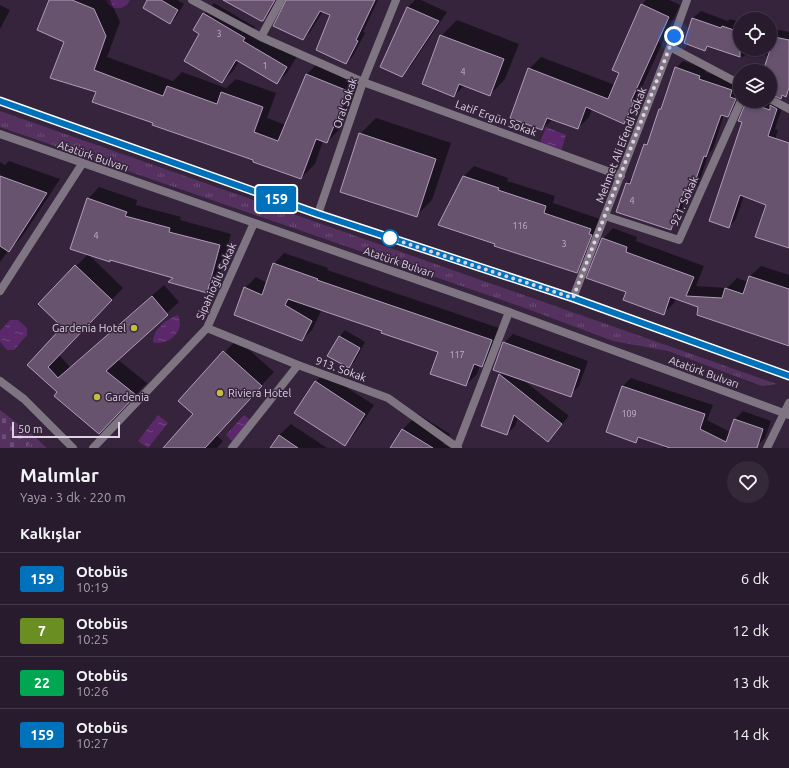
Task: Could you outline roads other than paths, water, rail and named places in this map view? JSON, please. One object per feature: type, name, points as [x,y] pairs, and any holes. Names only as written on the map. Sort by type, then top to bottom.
[{"type":"street","name":"Latif Ergün Sokak","points":[[192,0],[261,37],[363,82],[621,176]]},
{"type":"street","points":[[261,37],[281,0]]},
{"type":"street","name":"Oral Sokak","points":[[318,214],[363,82],[396,0]]},
{"type":"street","name":"Mehmet Ali Efendi Sokak","points":[[573,298],[621,176],[687,0]]},
{"type":"street","points":[[670,47],[733,80]]},
{"type":"street","name":"Atatürk Bulvarı","points":[[0,101],[318,214],[573,298],[789,376]]},
{"type":"street","points":[[777,103],[789,109]]},
{"type":"street","name":"921. Sokak","points":[[605,216],[679,240],[738,108]]},
{"type":"street","name":"Atatürk Bulvarı","points":[[0,134],[82,164],[509,312],[787,414]]},
{"type":"street","points":[[0,291],[82,164]]},
{"type":"street","name":"Sipahioğlu Sokak","points":[[93,448],[207,328],[254,223]]},
{"type":"street","points":[[457,448],[509,312]]},
{"type":"street","name":"913. Sokak","points":[[207,328],[298,365],[388,398],[457,448]]},
{"type":"street","points":[[232,448],[298,365]]},
{"type":"street","points":[[0,381],[24,399],[73,448]]},
{"type":"street","points":[[767,448],[787,414],[789,403]]},
{"type":"water","points":[[105,0],[130,0],[124,7],[117,8],[111,7]]},
{"type":"water","points":[[546,127],[566,135],[561,151],[540,143]]},
{"type":"water","points":[[178,315],[180,325],[173,337],[162,343],[153,342],[155,333],[161,325]]},
{"type":"water","points":[[10,320],[18,320],[27,328],[27,335],[14,350],[7,350],[0,342],[0,331]]},
{"type":"water","points":[[158,415],[168,423],[148,448],[138,441]]},
{"type":"water","points":[[244,415],[253,422],[234,443],[226,435]]},
{"type":"place","name":"Gardenia Hotel","points":[[134,328]]},
{"type":"place","name":"Riviera Hotel","points":[[220,393]]},
{"type":"place","name":"Gardenia","points":[[97,397]]}]
